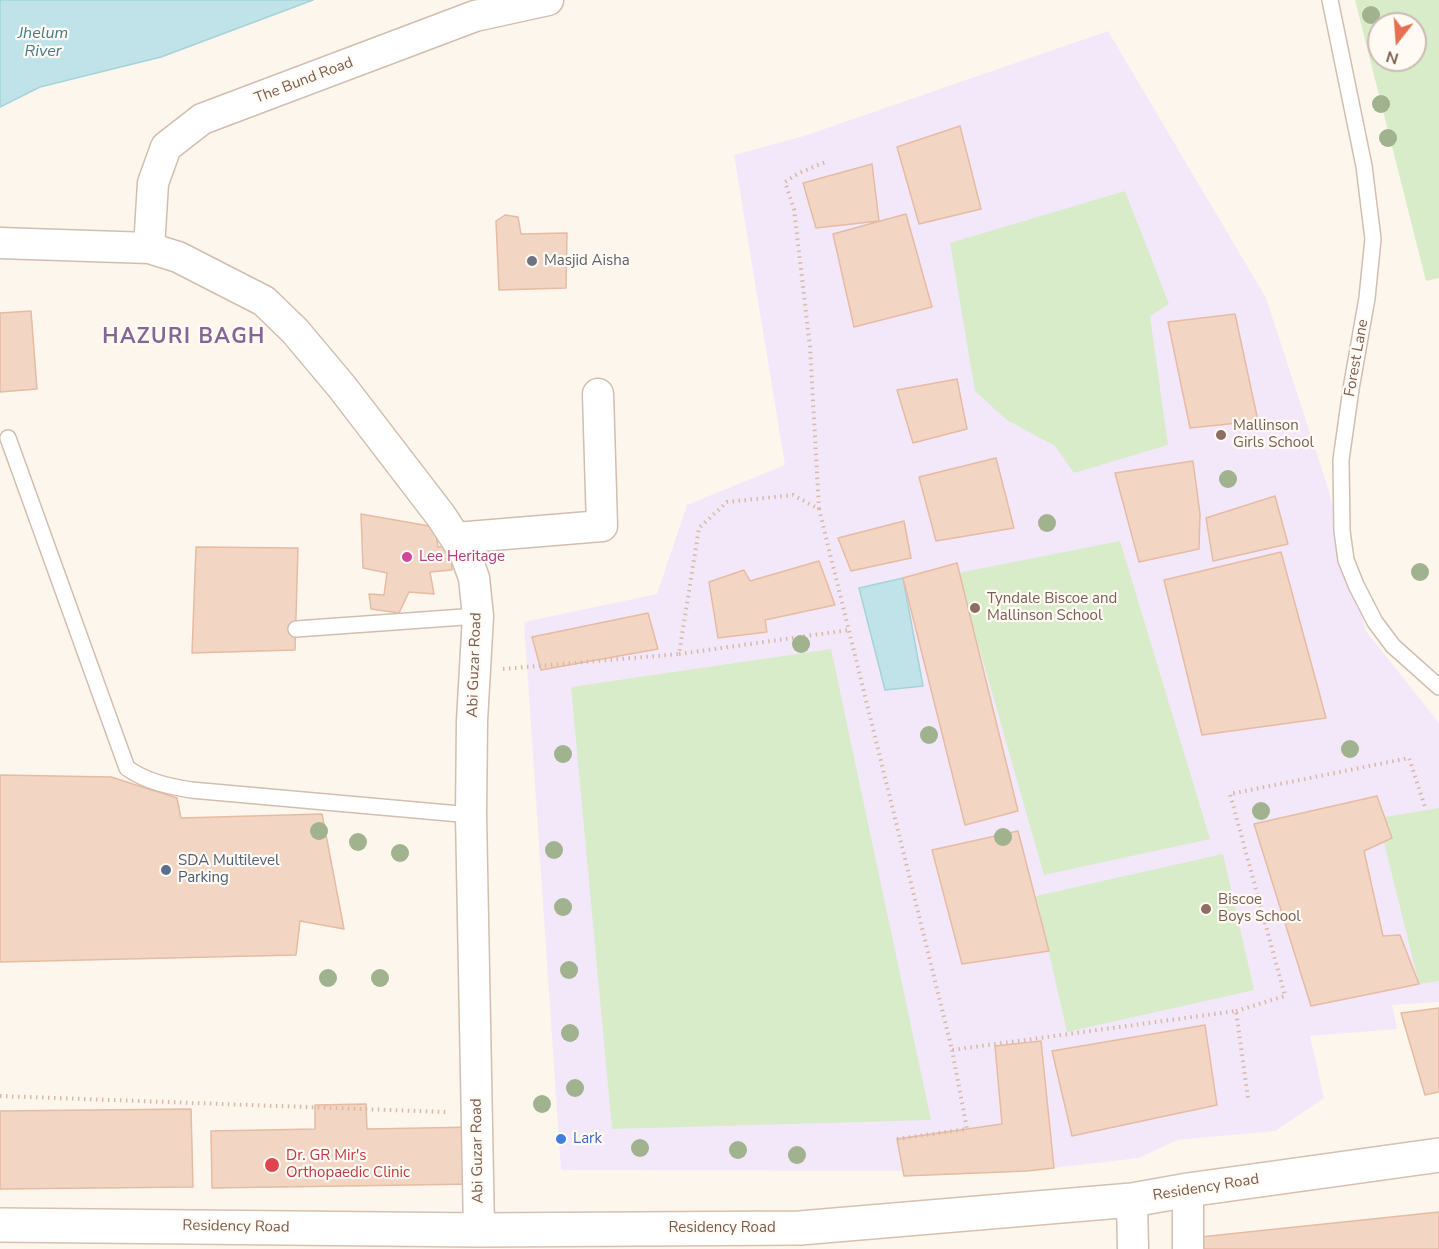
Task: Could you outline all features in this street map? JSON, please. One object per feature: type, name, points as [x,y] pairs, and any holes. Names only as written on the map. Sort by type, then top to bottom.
[{"type":"main road","name":"Residency Road","points":[[0,1225],[479,1230],[800,1228],[1132,1200],[1439,1155]]},
{"type":"street","name":"The Bund Road","points":[[149,248],[153,183],[166,147],[202,119],[476,16],[548,0]]},
{"type":"street","name":"Abi Guzar Road","points":[[0,243],[149,248],[178,257],[264,301],[295,331],[342,387],[465,553],[474,578],[478,616],[472,721],[471,815],[479,1230]]},
{"type":"street","points":[[456,538],[602,526],[598,394]]},
{"type":"street","points":[[1188,1190],[1188,1249]]},
{"type":"street","points":[[1132,1200],[1133,1249]]},
{"type":"lane","name":"Forest Lane","points":[[1330,0],[1364,166],[1373,239],[1368,298],[1351,389],[1341,460],[1343,541],[1346,560],[1375,622],[1393,646],[1439,687]]},
{"type":"lane","points":[[8,438],[127,768],[154,783],[191,790],[471,815]]},
{"type":"lane","points":[[296,629],[478,616]]},
{"type":"path","points":[[828,161],[799,173],[785,182],[794,209],[810,346],[819,509],[952,1050],[967,1130],[897,1139]]},
{"type":"path","points":[[679,654],[699,528],[727,502],[793,495],[819,509]]},
{"type":"path","points":[[475,672],[679,654],[849,630]]},
{"type":"path","points":[[952,1050],[1236,1011],[1285,996],[1230,794],[1409,758],[1426,810]]},
{"type":"path","points":[[1236,1011],[1248,1098]]},
{"type":"path","points":[[0,1096],[477,1113]]},
{"type":"shaded area","name":"Tyndale Biscoe and Mallinson School","points":[[1108,31],[1266,298],[1328,488],[1366,631],[1439,723],[1439,1002],[1392,1005],[1397,1029],[1310,1036],[1324,1098],[1275,1131],[1177,1140],[1139,1158],[1027,1171],[561,1170],[524,622],[657,594],[687,505],[785,465],[734,155],[804,136]]},
{"type":"green space","points":[[1355,0],[1439,0],[1439,278],[1426,281],[1373,72],[1427,72],[1427,12],[1367,12],[1367,47]]},
{"type":"green space","points":[[1125,191],[1169,304],[1150,316],[1168,445],[1074,473],[1055,446],[1007,420],[975,391],[950,243]]},
{"type":"green space","points":[[1120,541],[1210,839],[1044,875],[958,573]]},
{"type":"green space","points":[[831,649],[931,1120],[612,1129],[571,687]]},
{"type":"green space","points":[[1439,808],[1439,981],[1419,984],[1378,818]]},
{"type":"green space","points":[[1223,854],[1254,990],[1067,1032],[1036,896]]},
{"type":"water","name":"Jhelum River","points":[[0,0],[313,0],[161,57],[40,87],[0,107]]},
{"type":"water","points":[[903,578],[923,686],[885,690],[859,588]]},
{"type":"building","points":[[960,126],[981,209],[919,224],[897,147]]},
{"type":"building","points":[[872,164],[879,221],[816,228],[803,183]]},
{"type":"building","points":[[906,214],[932,307],[854,327],[833,234]]},
{"type":"building","name":"Masjid Aisha","points":[[505,215],[518,217],[521,234],[567,233],[566,288],[499,290],[496,221]]},
{"type":"building","points":[[31,311],[37,389],[0,392],[0,313]]},
{"type":"building","points":[[1235,314],[1258,421],[1190,428],[1168,322]]},
{"type":"building","points":[[957,379],[967,429],[913,443],[897,390]]},
{"type":"building","points":[[996,458],[1014,528],[936,541],[919,477]]},
{"type":"building","points":[[1193,461],[1200,514],[1199,549],[1139,562],[1115,473]]},
{"type":"building","points":[[1275,496],[1288,544],[1213,561],[1206,518]]},
{"type":"building","name":"Lee Heritage","points":[[361,514],[435,527],[438,547],[451,545],[452,570],[430,572],[434,594],[409,592],[399,613],[371,609],[369,594],[384,595],[387,573],[363,568]]},
{"type":"building","points":[[904,521],[911,558],[851,571],[838,538]]},
{"type":"building","points":[[196,547],[298,548],[295,650],[192,653]]},
{"type":"building","points":[[1281,552],[1326,718],[1202,735],[1164,580]]},
{"type":"building","points":[[819,561],[835,605],[765,620],[767,632],[718,638],[709,582],[744,570],[750,581]]},
{"type":"building","points":[[957,563],[1018,811],[965,825],[903,578]]},
{"type":"building","points":[[648,613],[658,649],[541,670],[532,637]]},
{"type":"building","name":"SDA Multilevel Parking","points":[[0,775],[111,777],[177,798],[181,818],[322,814],[344,929],[300,921],[296,955],[0,962]]},
{"type":"building","points":[[1377,796],[1392,838],[1364,851],[1383,936],[1400,935],[1419,984],[1311,1006],[1254,824]]},
{"type":"building","points":[[1018,831],[1049,951],[962,964],[932,850]]},
{"type":"building","points":[[1439,1008],[1439,1092],[1425,1095],[1401,1013]]},
{"type":"building","points":[[1205,1025],[1217,1105],[1072,1136],[1052,1051]]},
{"type":"building","points":[[1041,1041],[1054,1168],[904,1176],[897,1139],[1002,1124],[995,1046]]},
{"type":"building","points":[[366,1104],[367,1129],[476,1127],[476,1184],[212,1188],[211,1131],[315,1129],[315,1105]]},
{"type":"building","points":[[191,1109],[193,1187],[0,1189],[0,1111]]},
{"type":"building","points":[[1439,1212],[1439,1249],[1200,1249],[1200,1237]]},
{"type":"place","name":"Masjid Aisha","points":[[532,261]]},
{"type":"place","name":"Mallinson Girls School","points":[[1221,435]]},
{"type":"place","name":"Lee Heritage","points":[[407,557]]},
{"type":"place","name":"Tyndale Biscoe and Mallinson School","points":[[975,608]]},
{"type":"place","name":"SDA Multilevel Parking","points":[[166,870]]},
{"type":"place","name":"Biscoe Boys School","points":[[1206,909]]},
{"type":"place","name":"Lark","points":[[561,1139]]},
{"type":"place","name":"Dr. GR Mir's Orthopaedic Clinic","points":[[272,1165]]},
{"type":"district","name":"HAZURI BAGH","points":[[184,338]]}]
